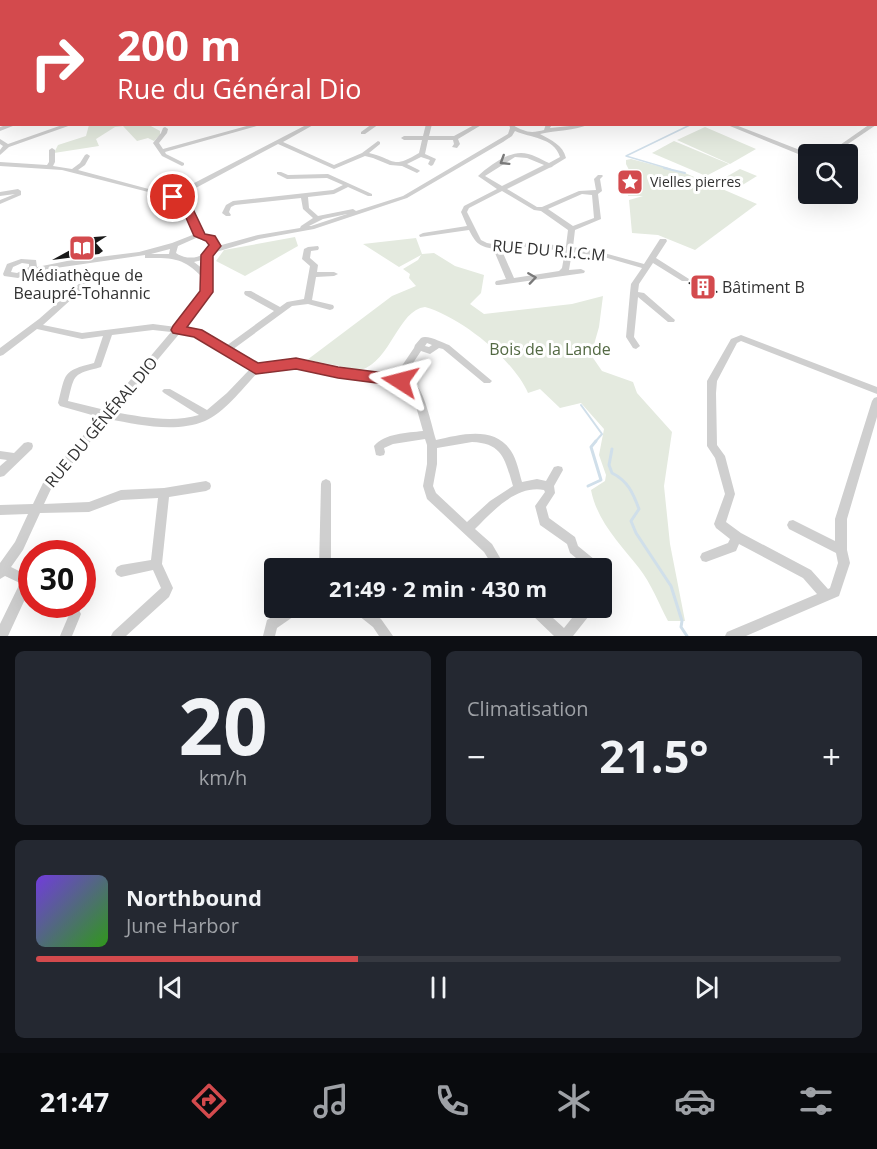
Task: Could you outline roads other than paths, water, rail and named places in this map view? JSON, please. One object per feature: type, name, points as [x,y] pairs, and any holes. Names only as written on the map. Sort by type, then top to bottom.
[{"type":"main road","points":[[16,0],[69,0]]},
{"type":"main road","points":[[300,0],[311,0]]},
{"type":"street","points":[[0,153],[7,146],[66,126]]},
{"type":"street","points":[[162,151],[255,126]]},
{"type":"street","points":[[173,197],[309,126]]},
{"type":"street","points":[[363,133],[374,126]]},
{"type":"street","points":[[404,165],[421,154],[429,126]]},
{"type":"street","points":[[404,138],[455,138],[477,126]]},
{"type":"street","points":[[285,232],[299,231],[316,222],[365,210],[411,194],[510,135],[512,126],[548,140],[564,155],[560,162],[550,166],[530,155],[517,154],[477,178],[501,188],[536,209],[543,209],[579,192],[600,191],[597,180],[600,176]]},
{"type":"street","points":[[501,141],[548,127],[576,126]]},
{"type":"street","points":[[732,126],[798,152]]},
{"type":"street","points":[[845,144],[873,126]]},
{"type":"street","points":[[548,127],[548,140]]},
{"type":"street","points":[[165,129],[156,143],[164,155],[182,164]]},
{"type":"street","points":[[455,138],[457,144],[455,147]]},
{"type":"street","points":[[0,141],[7,146]]},
{"type":"street","points":[[278,142],[333,167],[364,154],[378,143]]},
{"type":"street","points":[[49,167],[52,162],[52,150]]},
{"type":"street","points":[[364,154],[417,171]]},
{"type":"street","points":[[421,154],[433,159],[431,164]]},
{"type":"street","points":[[72,171],[83,164],[87,156]]},
{"type":"street","points":[[0,164],[72,171],[173,197],[184,204],[200,236]]},
{"type":"street","name":"RUE DU R.I.C.M","points":[[550,166],[466,207],[464,212],[480,243],[500,248],[532,245],[614,256]]},
{"type":"street","points":[[279,173],[287,177],[328,176],[370,195]]},
{"type":"street","points":[[228,215],[225,213],[228,206],[233,203],[336,191],[348,185]]},
{"type":"street","points":[[0,194],[18,191],[19,194],[0,202]]},
{"type":"street","points":[[572,229],[598,219],[594,193]]},
{"type":"street","points":[[304,195],[306,209],[316,222]]},
{"type":"street","points":[[543,209],[572,229]]},
{"type":"street","points":[[183,239],[191,219]]},
{"type":"street","points":[[185,260],[258,237],[303,229],[316,222]]},
{"type":"street","points":[[423,235],[471,228]]},
{"type":"street","points":[[561,273],[566,270],[572,229]]},
{"type":"street","points":[[4,270],[15,277],[33,267],[130,256],[200,236],[211,239],[258,237]]},
{"type":"street","name":"RUE DU GÉNÉRAL DIO","points":[[1,571],[19,546],[47,486],[205,296],[210,253],[214,244],[211,239]]},
{"type":"street","points":[[636,346],[630,337],[635,284],[663,241]]},
{"type":"street","points":[[174,256],[172,253],[175,245]]},
{"type":"street","points":[[308,301],[314,264],[306,259],[308,249],[315,248]]},
{"type":"street","points":[[500,248],[499,253],[512,281]]},
{"type":"street","points":[[130,256],[174,256],[196,266],[207,277]]},
{"type":"street","points":[[614,256],[646,267]]},
{"type":"street","points":[[652,259],[685,279]]},
{"type":"street","points":[[4,270],[26,261],[33,267]]},
{"type":"street","points":[[499,283],[581,271]]},
{"type":"street","points":[[314,275],[334,274]]},
{"type":"street","points":[[0,353],[92,277]]},
{"type":"street","points":[[248,293],[280,311]]},
{"type":"street","points":[[634,293],[641,295],[671,320]]},
{"type":"street","points":[[226,350],[292,303],[308,301],[330,307]]},
{"type":"street","points":[[35,326],[79,336],[153,327],[178,330],[197,333],[256,368],[296,364],[338,373],[397,380],[409,385],[416,392],[432,445],[433,454],[428,486],[431,496],[488,548],[494,558]]},
{"type":"street","points":[[108,334],[100,363],[72,374],[62,401],[68,405],[160,423],[194,421],[208,415],[256,368]]},
{"type":"street","points":[[827,596],[807,574],[737,537],[720,524],[730,494],[720,456],[712,441],[712,381],[734,341],[741,338],[877,392]]},
{"type":"street","points":[[397,380],[425,339],[439,343],[487,381]]},
{"type":"street","points":[[167,391],[208,415]]},
{"type":"street","points":[[731,636],[835,592],[844,563],[841,550],[840,519],[877,401]]},
{"type":"street","points":[[379,446],[391,440],[429,434]]},
{"type":"street","points":[[432,445],[480,437],[489,438],[506,451],[519,489]]},
{"type":"street","points":[[0,473],[28,446]]},
{"type":"street","points":[[0,455],[16,458]]},
{"type":"street","points":[[558,470],[549,486],[550,493],[540,506],[542,518],[571,541],[574,549],[584,558]]},
{"type":"street","points":[[325,558],[326,484]]},
{"type":"street","points":[[468,529],[498,500],[519,489],[541,484],[549,486]]},
{"type":"street","points":[[0,510],[89,507],[121,495],[164,493],[207,486]]},
{"type":"street","points":[[117,636],[165,593],[165,583],[156,564],[164,493]]},
{"type":"street","points":[[793,525],[841,550]]},
{"type":"street","points":[[706,558],[732,547],[737,537]]},
{"type":"street","points":[[121,571],[156,564]]},
{"type":"street","points":[[1,571],[27,581],[1,636]]},
{"type":"street","points":[[66,636],[73,618]]},
{"type":"street","points":[[269,636],[271,624],[280,618]]},
{"type":"street","points":[[371,618],[387,636]]},
{"type":"street","points":[[544,618],[564,636],[579,618]]},
{"type":"waterway","points":[[670,169],[626,156],[688,126]]},
{"type":"waterway","points":[[664,168],[685,173]]},
{"type":"waterway","points":[[581,405],[602,434],[595,442]]},
{"type":"waterway","points":[[588,486],[601,480],[591,447],[596,441]]},
{"type":"waterway","points":[[612,449],[609,465],[612,473],[629,488],[639,509],[631,521],[636,533],[671,586],[682,621],[681,627],[687,636]]},
{"type":"place","name":"Vielles pierres","points":[[630,182]]},
{"type":"place","name":"Médiathèque de Beaupré-Tohannic","points":[[82,248]]},
{"type":"place","name":"Bâtiment B","points":[[703,287]]},
{"type":"park label","name":"Bois de la Lande","points":[[550,349]]}]
